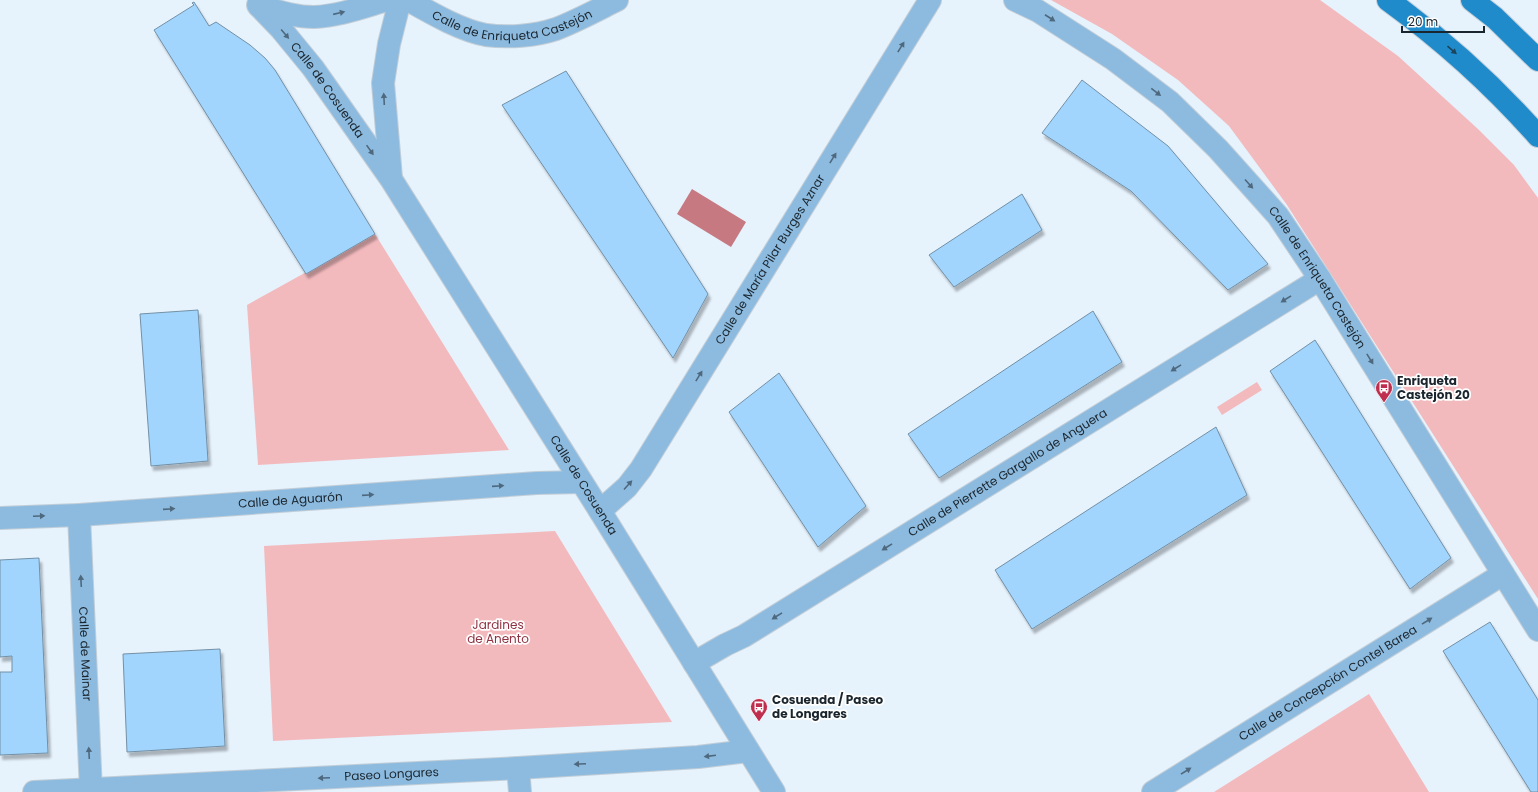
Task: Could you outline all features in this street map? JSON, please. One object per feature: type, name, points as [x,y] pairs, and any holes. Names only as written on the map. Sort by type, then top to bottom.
[{"type":"main road","points":[[1388,0],[1421,24],[1463,60],[1538,136]]},
{"type":"main road","points":[[1472,0],[1495,18],[1538,60]]},
{"type":"street","points":[[253,3],[279,12],[313,17],[348,11],[387,0]]},
{"type":"street","name":"Calle de Cosuenda","points":[[391,179],[383,83],[389,44],[400,0]]},
{"type":"street","name":"Calle de Enriqueta Castejón","points":[[408,0],[436,16],[465,28],[486,35],[498,36],[535,34],[556,29],[576,21],[617,0]]},
{"type":"street","name":"Calle de María Pilar Burges Aznar","points":[[600,511],[627,487],[641,469],[930,0]]},
{"type":"street","name":"Calle de Enriqueta Castejón","points":[[1015,0],[1038,11],[1113,59],[1170,102],[1218,149],[1278,216],[1320,279],[1538,630]]},
{"type":"street","name":"Calle de Cosuenda","points":[[253,3],[281,29],[313,68],[391,179],[600,511],[774,792]]},
{"type":"street","name":"Calle de Pierrette Gargallo de Anguera","points":[[694,663],[753,630],[1320,279]]},
{"type":"street","name":"Calle de Aguarón","points":[[0,518],[79,515],[536,483],[581,482]]},
{"type":"street","name":"Calle de Mainar","points":[[79,515],[91,791]]},
{"type":"street","name":"Calle de Concepción Contel Barea","points":[[1153,792],[1503,574]]},
{"type":"street","name":"Paseo Longares","points":[[34,792],[91,791],[698,757],[745,745]]},
{"type":"street","points":[[518,768],[520,792]]},
{"type":"green space","points":[[1051,0],[1320,0],[1398,56],[1478,129],[1514,165],[1538,198],[1538,599],[1287,205],[1229,126],[1178,80],[1112,34]]},
{"type":"green space","points":[[375,234],[509,450],[258,465],[247,305]]},
{"type":"green space","points":[[1257,382],[1262,390],[1222,415],[1217,407]]},
{"type":"green space","name":"Jardines de Anento","points":[[555,531],[672,722],[273,741],[264,546]]},
{"type":"green space","points":[[1369,694],[1429,792],[1214,792]]},
{"type":"shaded area","points":[[692,189],[746,222],[731,247],[677,214]]},
{"type":"building","points":[[194,2],[209,26],[216,22],[250,45],[265,58],[275,70],[375,234],[306,274],[154,30],[194,5],[192,3]]},
{"type":"building","points":[[566,71],[708,294],[673,358],[502,105]]},
{"type":"building","points":[[1082,80],[1168,146],[1268,264],[1228,290],[1131,191],[1042,133]]},
{"type":"building","points":[[1022,194],[1042,230],[954,287],[929,255]]},
{"type":"building","points":[[198,310],[208,461],[151,466],[140,314]]},
{"type":"building","points":[[1093,311],[1122,362],[939,478],[908,434]]},
{"type":"building","points":[[1315,340],[1451,558],[1410,589],[1270,371]]},
{"type":"building","points":[[779,373],[866,506],[818,547],[729,412]]},
{"type":"building","points":[[1216,427],[1247,495],[1032,629],[995,570]]},
{"type":"building","points":[[39,558],[48,753],[0,755],[0,672],[12,672],[12,656],[0,657],[0,560]]},
{"type":"building","points":[[1490,622],[1538,700],[1538,792],[1531,792],[1443,651]]},
{"type":"building","points":[[220,649],[225,746],[127,752],[123,654]]},
{"type":"place","name":"Enriqueta Castejón 20","points":[[1384,403]]},
{"type":"place","name":"Cosuenda / Paseo de Longares","points":[[759,722]]}]
